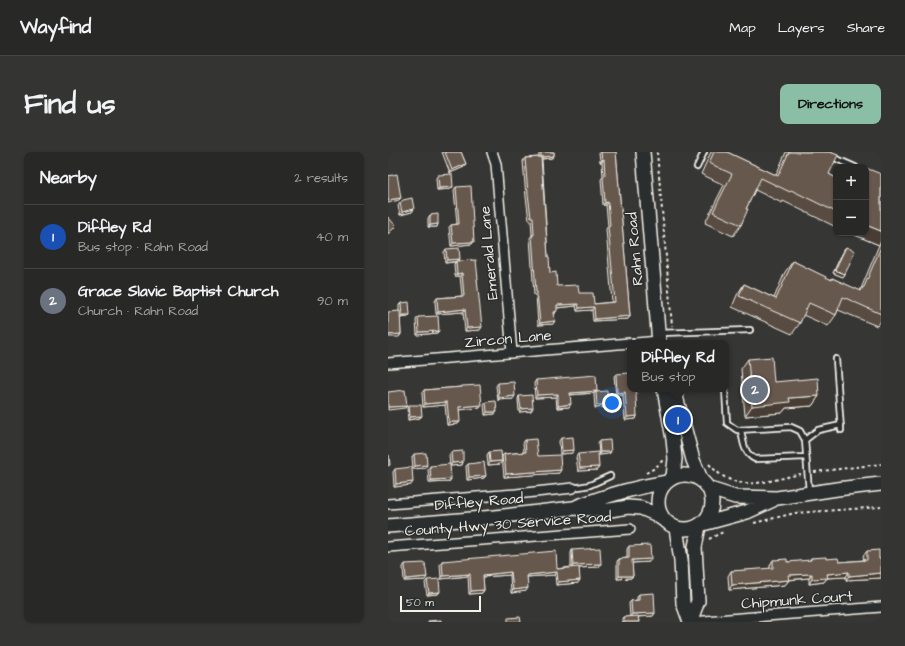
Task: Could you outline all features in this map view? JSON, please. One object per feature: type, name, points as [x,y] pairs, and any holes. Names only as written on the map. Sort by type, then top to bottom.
[{"type":"main road","name":"Rahn Road","points":[[643,152],[659,339]]},
{"type":"main road","points":[[670,480],[675,456],[674,392]]},
{"type":"main road","points":[[675,392],[692,454],[701,479],[710,489],[713,498],[713,507],[709,516],[701,525],[695,546],[698,601],[691,622]]},
{"type":"main road","points":[[691,622],[683,602],[681,560],[670,525],[660,514],[658,497],[661,489],[670,480],[682,475],[692,475],[701,479]]},
{"type":"main road","name":"Diffley Road","points":[[573,508],[608,495],[670,480]]},
{"type":"main road","points":[[710,489],[735,497],[777,498],[881,484]]},
{"type":"main road","points":[[670,525],[684,530],[692,529],[747,512],[777,498]]},
{"type":"main road","name":"Diffley Road","points":[[388,526],[495,517],[573,508],[610,510],[628,507],[642,508],[655,514],[670,525]]},
{"type":"street","name":"Emerald Lane","points":[[492,152],[496,164],[512,353]]},
{"type":"street","name":"Zircon Lane","points":[[388,363],[627,344]]},
{"type":"street","points":[[388,504],[572,488]]},
{"type":"street","name":"County Hwy 30 Service Road","points":[[388,547],[630,529]]},
{"type":"street","name":"Chipmunk Court","points":[[691,622],[881,608]]},
{"type":"lane","points":[[697,167],[704,152]]},
{"type":"lane","points":[[821,152],[848,164]]},
{"type":"lane","points":[[659,339],[672,332],[750,330]]},
{"type":"lane","points":[[805,440],[818,430],[841,428],[836,358]]},
{"type":"lane","points":[[725,392],[727,423],[737,430],[791,427],[800,431],[805,440],[809,493]]},
{"type":"lane","points":[[741,430],[748,454],[755,459],[806,457]]},
{"type":"lane","points":[[572,488],[590,484],[610,476]]},
{"type":"path","points":[[657,152],[672,332]]},
{"type":"path","points":[[692,454],[702,451],[709,465],[716,472],[741,484],[807,473],[881,464]]},
{"type":"path","points":[[643,474],[661,463],[665,455],[675,456]]},
{"type":"path","points":[[753,523],[795,513],[881,507]]},
{"type":"path","points":[[706,542],[712,537],[727,530]]},
{"type":"building","points":[[445,152],[461,152],[466,164],[452,170]]},
{"type":"building","points":[[541,152],[554,152],[554,156],[541,157]]},
{"type":"building","points":[[601,152],[616,152],[630,316],[595,319],[594,307],[579,308],[578,304],[557,305],[557,311],[554,312],[555,321],[540,323],[532,235],[534,235],[533,217],[531,217],[525,158],[541,157],[550,273],[556,272],[557,286],[578,285],[579,293],[593,293],[594,304],[615,302],[608,226],[610,226],[608,202],[605,203],[603,177],[605,176],[604,159],[602,160]]},
{"type":"building","points":[[714,152],[727,152],[778,176],[789,152],[830,152],[838,155],[829,174],[833,176],[833,211],[791,190],[790,192],[761,178],[746,209],[748,209],[741,225],[713,212],[732,174],[709,163]]},
{"type":"building","points":[[869,169],[881,174],[881,231],[869,226]]},
{"type":"building","points":[[397,174],[401,198],[388,200],[388,176]]},
{"type":"building","points":[[452,174],[453,187],[439,188],[438,175]]},
{"type":"building","points":[[471,186],[474,242],[453,243],[451,225],[459,224],[456,187]]},
{"type":"building","points":[[412,198],[414,209],[402,212],[400,203],[403,200]]},
{"type":"building","points":[[438,214],[438,224],[430,225],[430,215]]},
{"type":"building","points":[[388,217],[396,226],[388,234]]},
{"type":"building","points":[[846,247],[855,251],[845,274],[835,270]]},
{"type":"building","points":[[881,247],[881,314],[843,297],[836,315],[809,303],[800,323],[739,296],[744,284],[776,299],[793,261],[832,280],[832,278],[861,291]]},
{"type":"building","points":[[459,248],[460,259],[447,260],[446,249]]},
{"type":"building","points":[[476,260],[482,327],[467,328],[465,309],[438,312],[437,298],[464,296],[462,273],[457,274],[456,261]]},
{"type":"building","points":[[409,302],[410,315],[402,315],[401,303]]},
{"type":"building","points":[[400,311],[401,334],[388,335],[388,312]]},
{"type":"building","points":[[438,316],[439,331],[419,332],[418,317]]},
{"type":"building","points":[[772,357],[774,382],[818,378],[819,396],[789,398],[790,402],[752,406],[748,359]]},
{"type":"building","points":[[627,373],[627,392],[636,392],[637,394],[637,416],[627,417],[625,392],[617,393],[616,374]]},
{"type":"building","points":[[596,375],[597,391],[570,393],[571,404],[558,406],[558,394],[537,395],[536,380]]},
{"type":"building","points":[[514,382],[515,396],[499,398],[498,383]]},
{"type":"building","points":[[480,385],[482,405],[459,407],[460,422],[449,422],[447,402],[425,404],[424,390]]},
{"type":"building","points":[[405,390],[407,406],[388,407],[388,392]]},
{"type":"building","points":[[607,391],[608,405],[597,405],[596,392]]},
{"type":"building","points":[[532,395],[533,408],[521,409],[519,396]]},
{"type":"building","points":[[496,401],[497,412],[487,412],[486,402]]},
{"type":"building","points":[[409,405],[421,405],[422,416],[410,417]]},
{"type":"building","points":[[573,437],[574,450],[562,451],[561,438]]},
{"type":"building","points":[[536,439],[538,456],[560,455],[561,470],[506,474],[504,454],[526,452],[525,440]]},
{"type":"building","points":[[610,440],[611,452],[600,452],[599,441]]},
{"type":"building","points":[[463,451],[463,462],[452,463],[451,452]]},
{"type":"building","points":[[501,451],[502,461],[490,462],[489,452]]},
{"type":"building","points":[[598,452],[599,467],[580,468],[578,454]]},
{"type":"building","points":[[426,453],[427,465],[415,466],[414,454]]},
{"type":"building","points":[[388,455],[390,465],[388,466]]},
{"type":"building","points":[[484,462],[486,476],[469,477],[468,464]]},
{"type":"building","points":[[450,464],[451,479],[431,480],[430,466]]},
{"type":"building","points":[[412,467],[413,482],[396,484],[395,469]]},
{"type":"building","points":[[650,545],[651,559],[632,560],[633,576],[619,576],[619,559],[629,558],[629,546]]},
{"type":"building","points":[[600,548],[601,564],[573,565],[572,550]]},
{"type":"building","points":[[879,550],[879,559],[881,559],[881,573],[849,576],[849,572],[827,574],[828,578],[812,579],[812,574],[788,575],[789,580],[732,585],[731,571],[773,568],[773,560],[787,559],[787,562],[826,557],[826,559],[838,558],[839,562],[867,560],[867,551]]},
{"type":"building","points":[[556,551],[557,569],[579,567],[580,580],[558,582],[557,572],[527,575],[528,588],[513,590],[511,572],[483,575],[484,590],[471,591],[470,574],[443,576],[442,561]]},
{"type":"building","points":[[425,563],[427,577],[406,579],[405,564]]},
{"type":"building","points":[[439,579],[440,592],[429,593],[427,580]]},
{"type":"building","points":[[654,593],[655,613],[632,614],[631,601],[639,600],[639,594]]},
{"type":"building","points":[[638,616],[639,622],[624,622],[624,617]]},
{"type":"building","points":[[520,617],[521,622],[508,622],[508,618]]},
{"type":"building","points":[[441,620],[441,622],[428,622],[428,621]]},
{"type":"place","name":"Grace Slavic Baptist Church","points":[[755,390]]},
{"type":"place","name":"Diffley Rd","points":[[678,420]]}]
